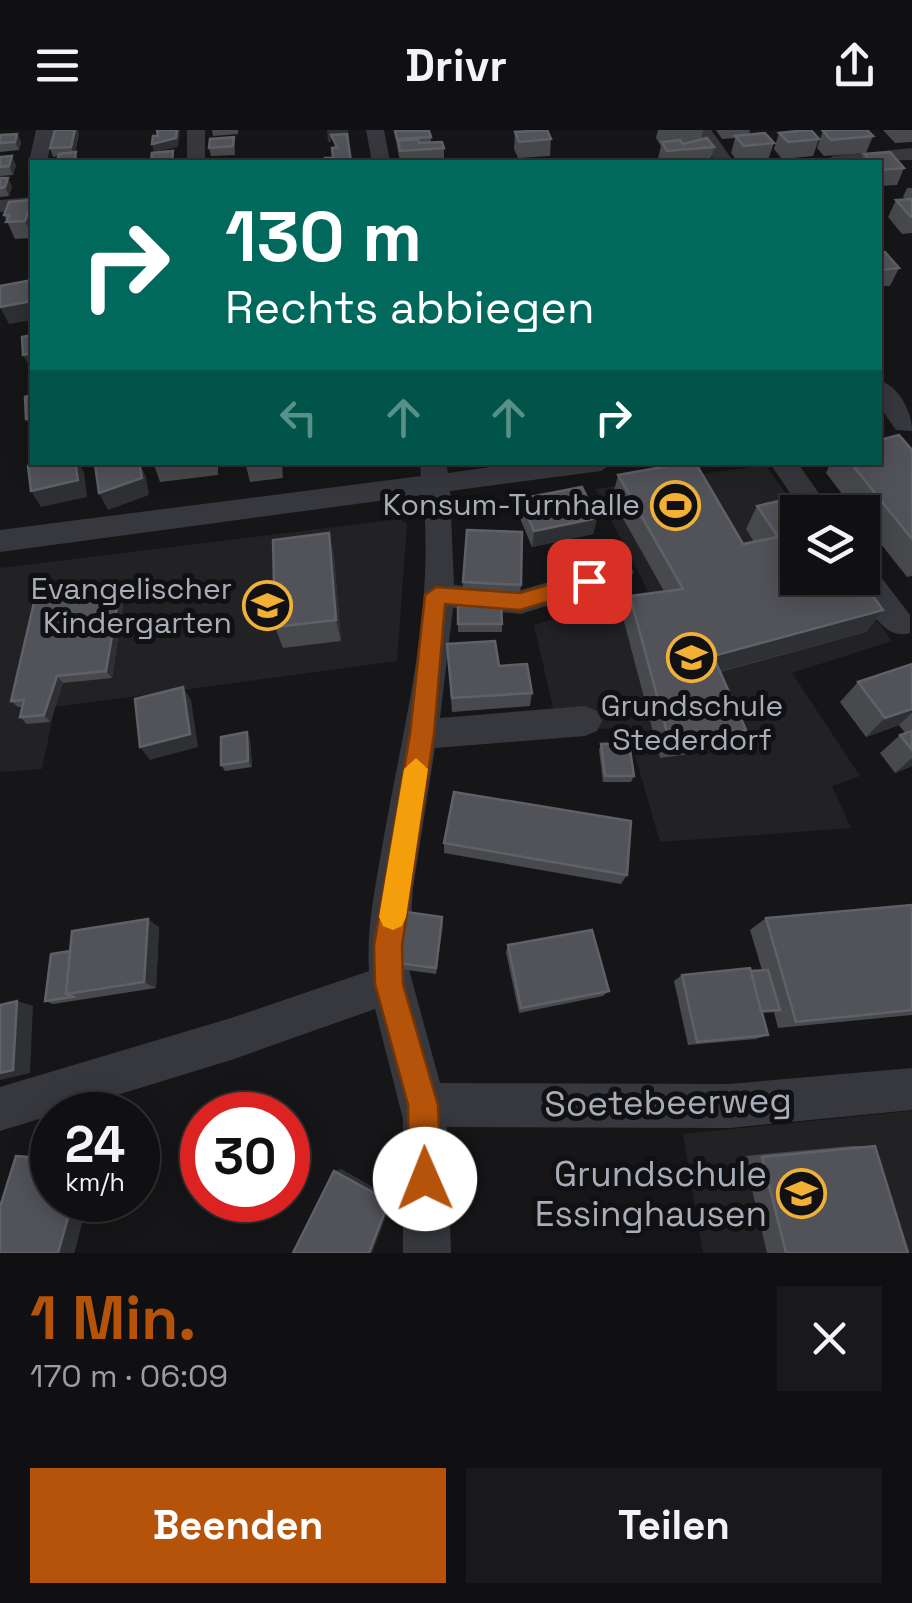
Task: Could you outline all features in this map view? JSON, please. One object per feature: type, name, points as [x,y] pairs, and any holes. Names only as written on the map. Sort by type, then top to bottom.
[{"type":"street","points":[[38,160],[45,130]]},
{"type":"street","points":[[196,130],[196,160]]},
{"type":"street","points":[[374,130],[381,160]]},
{"type":"street","points":[[702,130],[724,160]]},
{"type":"street","points":[[864,160],[910,157]]},
{"type":"street","points":[[0,206],[30,197]]},
{"type":"street","points":[[882,393],[899,425]]},
{"type":"street","points":[[0,541],[434,473],[555,465]]},
{"type":"street","points":[[784,465],[806,495]]},
{"type":"street","points":[[427,1253],[423,1105],[389,984],[388,946],[422,734],[436,595],[440,528],[434,473]]},
{"type":"street","points":[[436,595],[520,602],[619,572]]},
{"type":"street","points":[[878,595],[900,624]]},
{"type":"street","points":[[422,734],[585,722]]},
{"type":"street","points":[[3,1114],[389,984]]},
{"type":"street","name":"Soetebeerweg","points":[[423,1105],[729,1106],[912,1089]]},
{"type":"shaded area","name":"Grundschule Stederdorf","points":[[765,465],[787,495],[780,495],[780,595],[858,595],[892,641],[792,673],[860,776],[832,786],[851,828],[660,842],[627,728],[558,730],[534,625],[648,591],[595,489]]},
{"type":"shaded area","name":"Evangelischer Kindergarten","points":[[400,519],[407,524],[397,661],[55,707],[42,769],[0,772],[0,568]]},
{"type":"shaded area","name":"Grundschule Essinghausen","points":[[912,1111],[912,1253],[703,1253],[683,1134]]},
{"type":"building","points":[[55,130],[75,130],[71,147],[50,148]]},
{"type":"building","points":[[157,130],[177,130],[176,138],[152,144]]},
{"type":"building","points":[[547,130],[551,139],[519,142],[515,132]]},
{"type":"building","points":[[811,130],[819,139],[788,142],[779,133]]},
{"type":"building","points":[[867,130],[873,136],[831,140],[823,131]]},
{"type":"building","points":[[395,131],[429,131],[431,137],[397,139]]},
{"type":"building","points":[[765,133],[774,143],[744,146],[735,136]]},
{"type":"building","points":[[17,134],[15,142],[0,143],[0,135]]},
{"type":"building","points":[[347,134],[351,160],[326,160],[333,158],[332,148],[337,147],[331,135]]},
{"type":"building","points":[[234,137],[233,146],[209,148],[210,139]]},
{"type":"building","points":[[707,138],[714,147],[667,151],[662,142],[680,140],[683,144]]},
{"type":"building","points":[[418,139],[419,143],[442,142],[444,148],[400,151],[398,141]]},
{"type":"building","points":[[173,151],[172,160],[151,160],[152,153]]},
{"type":"building","points":[[76,152],[74,160],[58,160],[59,154]]},
{"type":"building","points":[[890,152],[904,168],[882,170],[882,160],[870,160],[864,154]]},
{"type":"building","points":[[12,156],[9,166],[0,167],[0,157]]},
{"type":"building","points":[[912,199],[912,217],[911,217],[896,200]]},
{"type":"building","points":[[30,200],[25,221],[6,222],[9,215],[4,215],[9,202]]},
{"type":"building","points":[[882,252],[885,252],[899,268],[882,270]]},
{"type":"building","points":[[30,280],[30,301],[0,307],[0,286]]},
{"type":"building","points":[[30,335],[30,353],[23,355],[22,337]]},
{"type":"building","points":[[30,396],[30,418],[26,419],[25,397]]},
{"type":"building","points":[[899,435],[912,450],[912,539],[852,465],[882,465],[882,439]]},
{"type":"building","points":[[76,465],[78,480],[31,491],[28,466]]},
{"type":"building","points":[[95,465],[140,465],[142,478],[99,493]]},
{"type":"building","points":[[697,465],[743,544],[778,537],[757,506],[780,501],[780,595],[872,595],[883,610],[713,656],[746,730],[669,740],[630,596],[683,589],[618,475]]},
{"type":"building","points":[[582,487],[597,518],[534,531],[520,499]]},
{"type":"building","points":[[467,530],[522,532],[521,585],[463,582]]},
{"type":"building","points":[[329,533],[336,620],[275,627],[273,540]]},
{"type":"building","points":[[121,583],[106,671],[57,676],[44,715],[20,717],[24,700],[11,701],[37,590]]},
{"type":"building","points":[[501,605],[502,624],[458,624],[458,606]]},
{"type":"building","points":[[495,641],[499,666],[527,664],[532,693],[452,698],[447,644]]},
{"type":"building","points":[[912,664],[912,709],[885,718],[858,682]]},
{"type":"building","points":[[183,687],[190,734],[140,747],[135,699]]},
{"type":"building","points":[[912,731],[912,750],[900,735]]},
{"type":"building","points":[[247,732],[248,761],[221,765],[221,737]]},
{"type":"building","points":[[629,743],[634,776],[605,776],[601,744]]},
{"type":"building","points":[[454,792],[631,821],[627,875],[444,843]]},
{"type":"building","points":[[912,905],[912,1010],[796,1022],[766,918]]},
{"type":"building","points":[[406,912],[442,917],[436,968],[398,963]]},
{"type":"building","points":[[148,919],[144,982],[66,994],[72,931]]},
{"type":"building","points":[[592,930],[609,991],[521,1008],[508,945]]},
{"type":"building","points":[[70,951],[66,994],[73,997],[45,1001],[51,954]]},
{"type":"building","points":[[750,968],[768,1035],[697,1042],[682,975]]},
{"type":"building","points":[[768,970],[780,1010],[761,1011],[751,971]]},
{"type":"building","points":[[17,1001],[13,1070],[0,1073],[0,1005]]},
{"type":"building","points":[[875,1146],[908,1253],[786,1253],[762,1157]]},
{"type":"building","points":[[16,1156],[30,1157],[30,1222],[67,1222],[58,1253],[0,1253],[0,1207]]},
{"type":"building","points":[[334,1171],[389,1201],[369,1253],[293,1253]]},
{"type":"slow traffic","points":[[393,917],[416,769]]},
{"type":"place","name":"Konsum-Turnhalle","points":[[675,505]]},
{"type":"place","name":"Evangelischer Kindergarten","points":[[267,606]]},
{"type":"place","name":"Grundschule Stederdorf","points":[[692,657]]},
{"type":"place","name":"Grundschule Essinghausen","points":[[802,1194]]},
{"type":"route","points":[[425,1179],[423,1105],[389,984],[388,946],[422,734],[436,595],[520,602],[589,581]]}]
